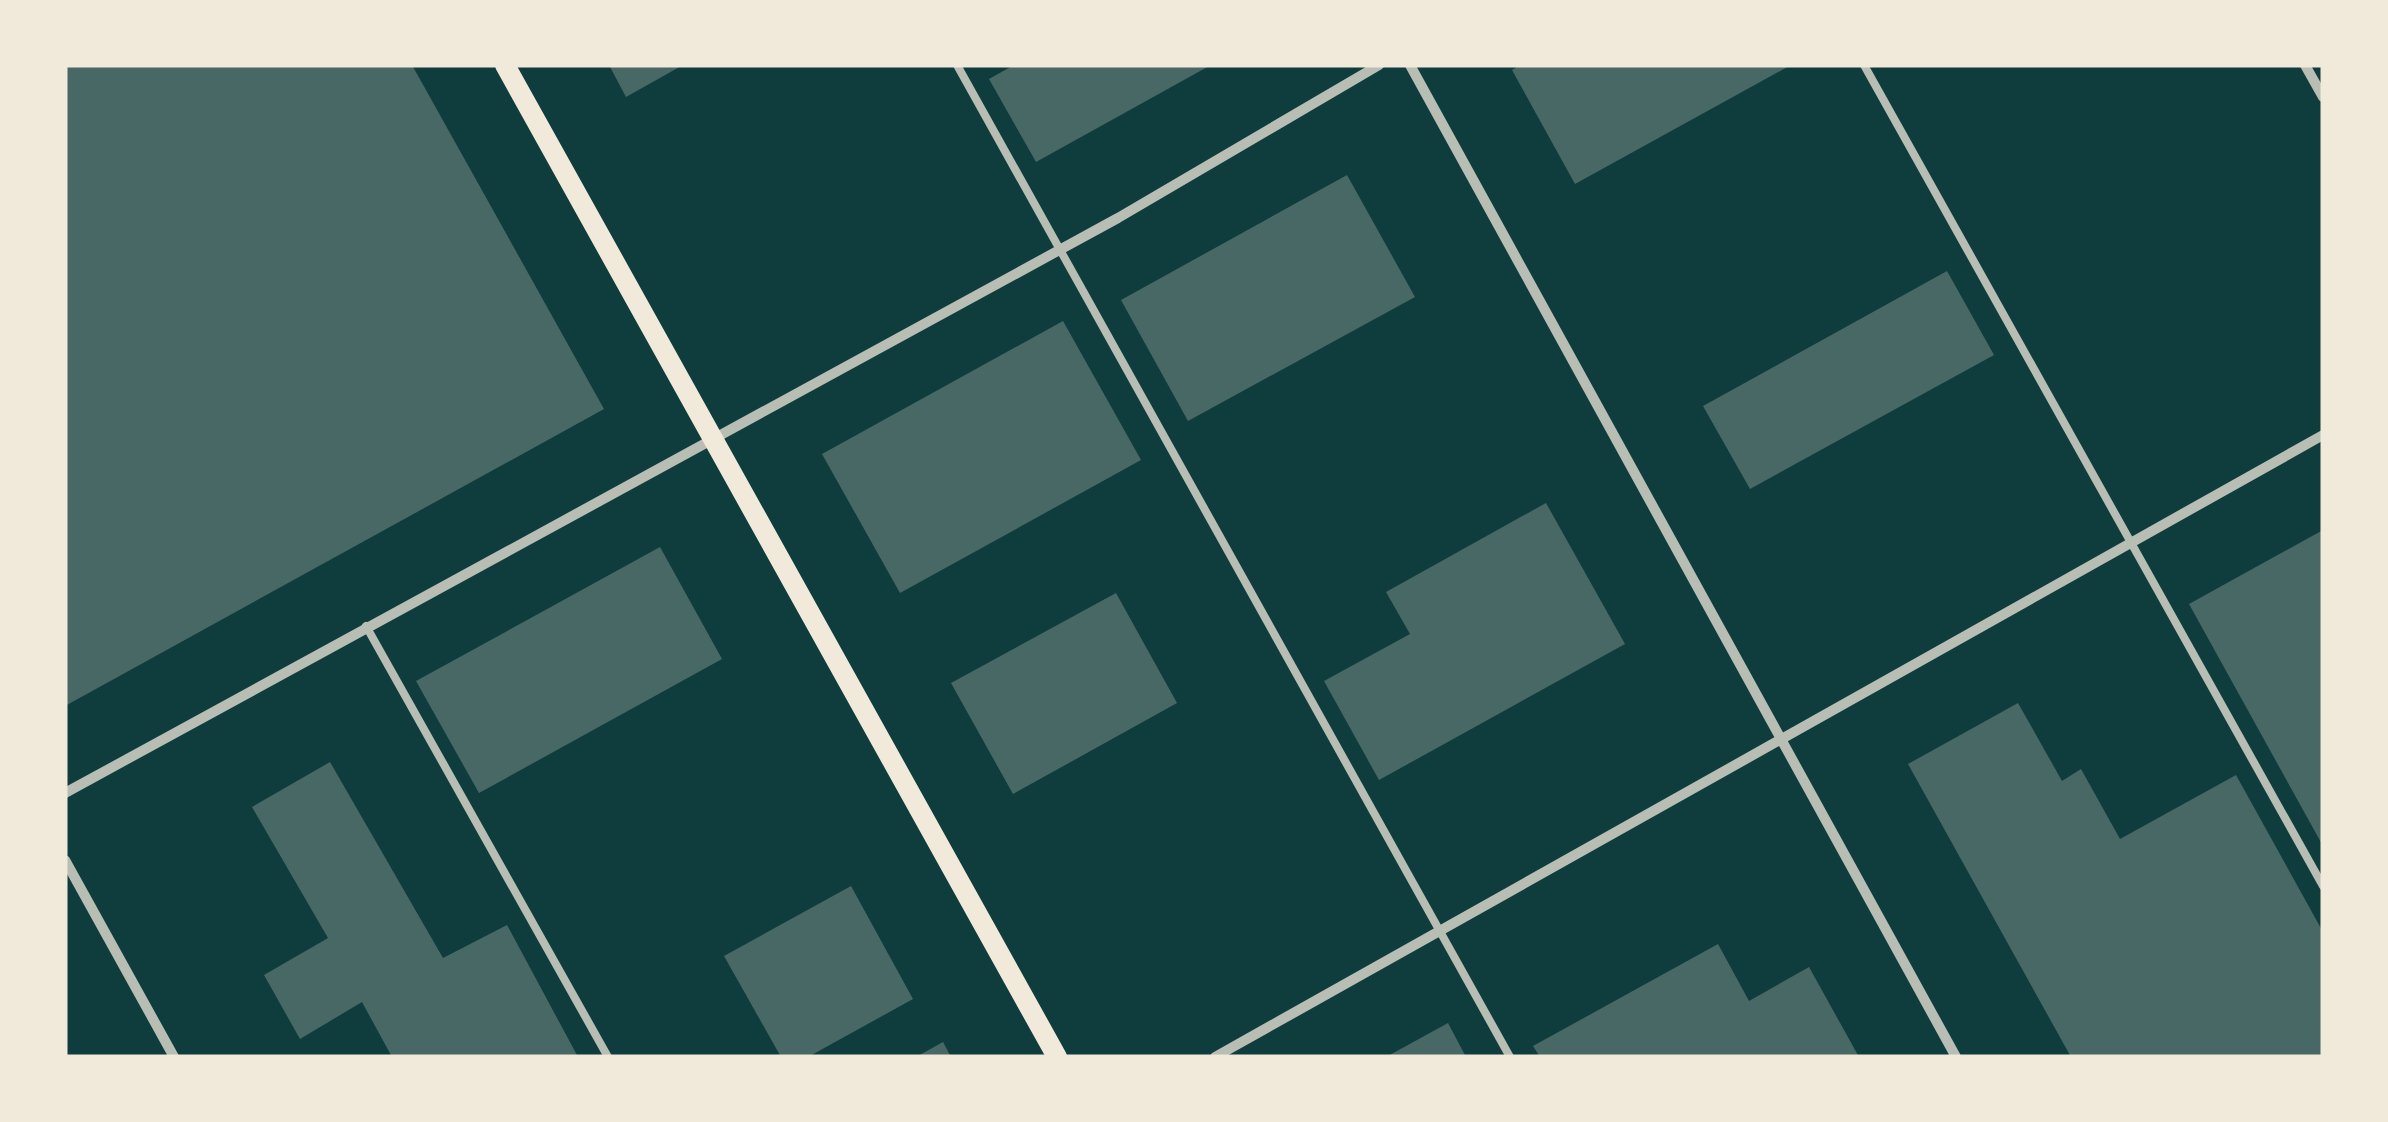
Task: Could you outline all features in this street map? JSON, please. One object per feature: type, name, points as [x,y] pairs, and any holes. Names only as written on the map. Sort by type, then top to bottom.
[{"type":"main road","points":[[505,65],[1057,1057]]},
{"type":"street","points":[[65,793],[1060,250],[1379,65]]},
{"type":"street","points":[[1410,65],[1956,1057]]},
{"type":"street","points":[[2305,65],[2323,97]]},
{"type":"street","points":[[1215,1057],[2323,435]]},
{"type":"street","points":[[65,860],[174,1057]]},
{"type":"lane","points":[[957,65],[1510,1057]]},
{"type":"lane","points":[[1864,65],[2323,886]]},
{"type":"lane","points":[[366,626],[608,1057]]},
{"type":"building","points":[[65,65],[412,65],[604,409],[65,706]]},
{"type":"building","points":[[609,65],[683,65],[626,97]]},
{"type":"building","points":[[1014,65],[1211,65],[1036,162],[989,79]]},
{"type":"building","points":[[1520,65],[1791,65],[1575,184],[1512,70]]},
{"type":"building","points":[[1347,175],[1415,297],[1188,421],[1121,300]]},
{"type":"building","points":[[1947,271],[1994,355],[1750,489],[1703,406]]},
{"type":"building","points":[[1063,321],[1141,460],[900,593],[822,454]]},
{"type":"building","points":[[1546,503],[1625,644],[1379,780],[1324,681],[1410,634],[1386,592]]},
{"type":"building","points":[[2323,530],[2323,846],[2189,604]]},
{"type":"building","points":[[660,547],[722,659],[479,793],[416,681]]},
{"type":"building","points":[[1116,593],[1177,703],[1013,794],[951,683]]},
{"type":"building","points":[[2018,703],[2062,781],[2081,769],[2120,839],[2236,775],[2323,932],[2323,1055],[2071,1057],[1908,764]]},
{"type":"building","points":[[330,762],[443,958],[507,925],[578,1057],[392,1057],[362,1002],[300,1039],[264,975],[328,938],[252,807]]},
{"type":"building","points":[[851,886],[913,999],[808,1057],[781,1057],[724,956]]},
{"type":"building","points":[[1718,944],[1749,1001],[1809,967],[1859,1057],[1540,1057],[1533,1046]]},
{"type":"building","points":[[1448,1023],[1466,1057],[1386,1057]]},
{"type":"building","points":[[943,1042],[951,1057],[916,1057]]}]
